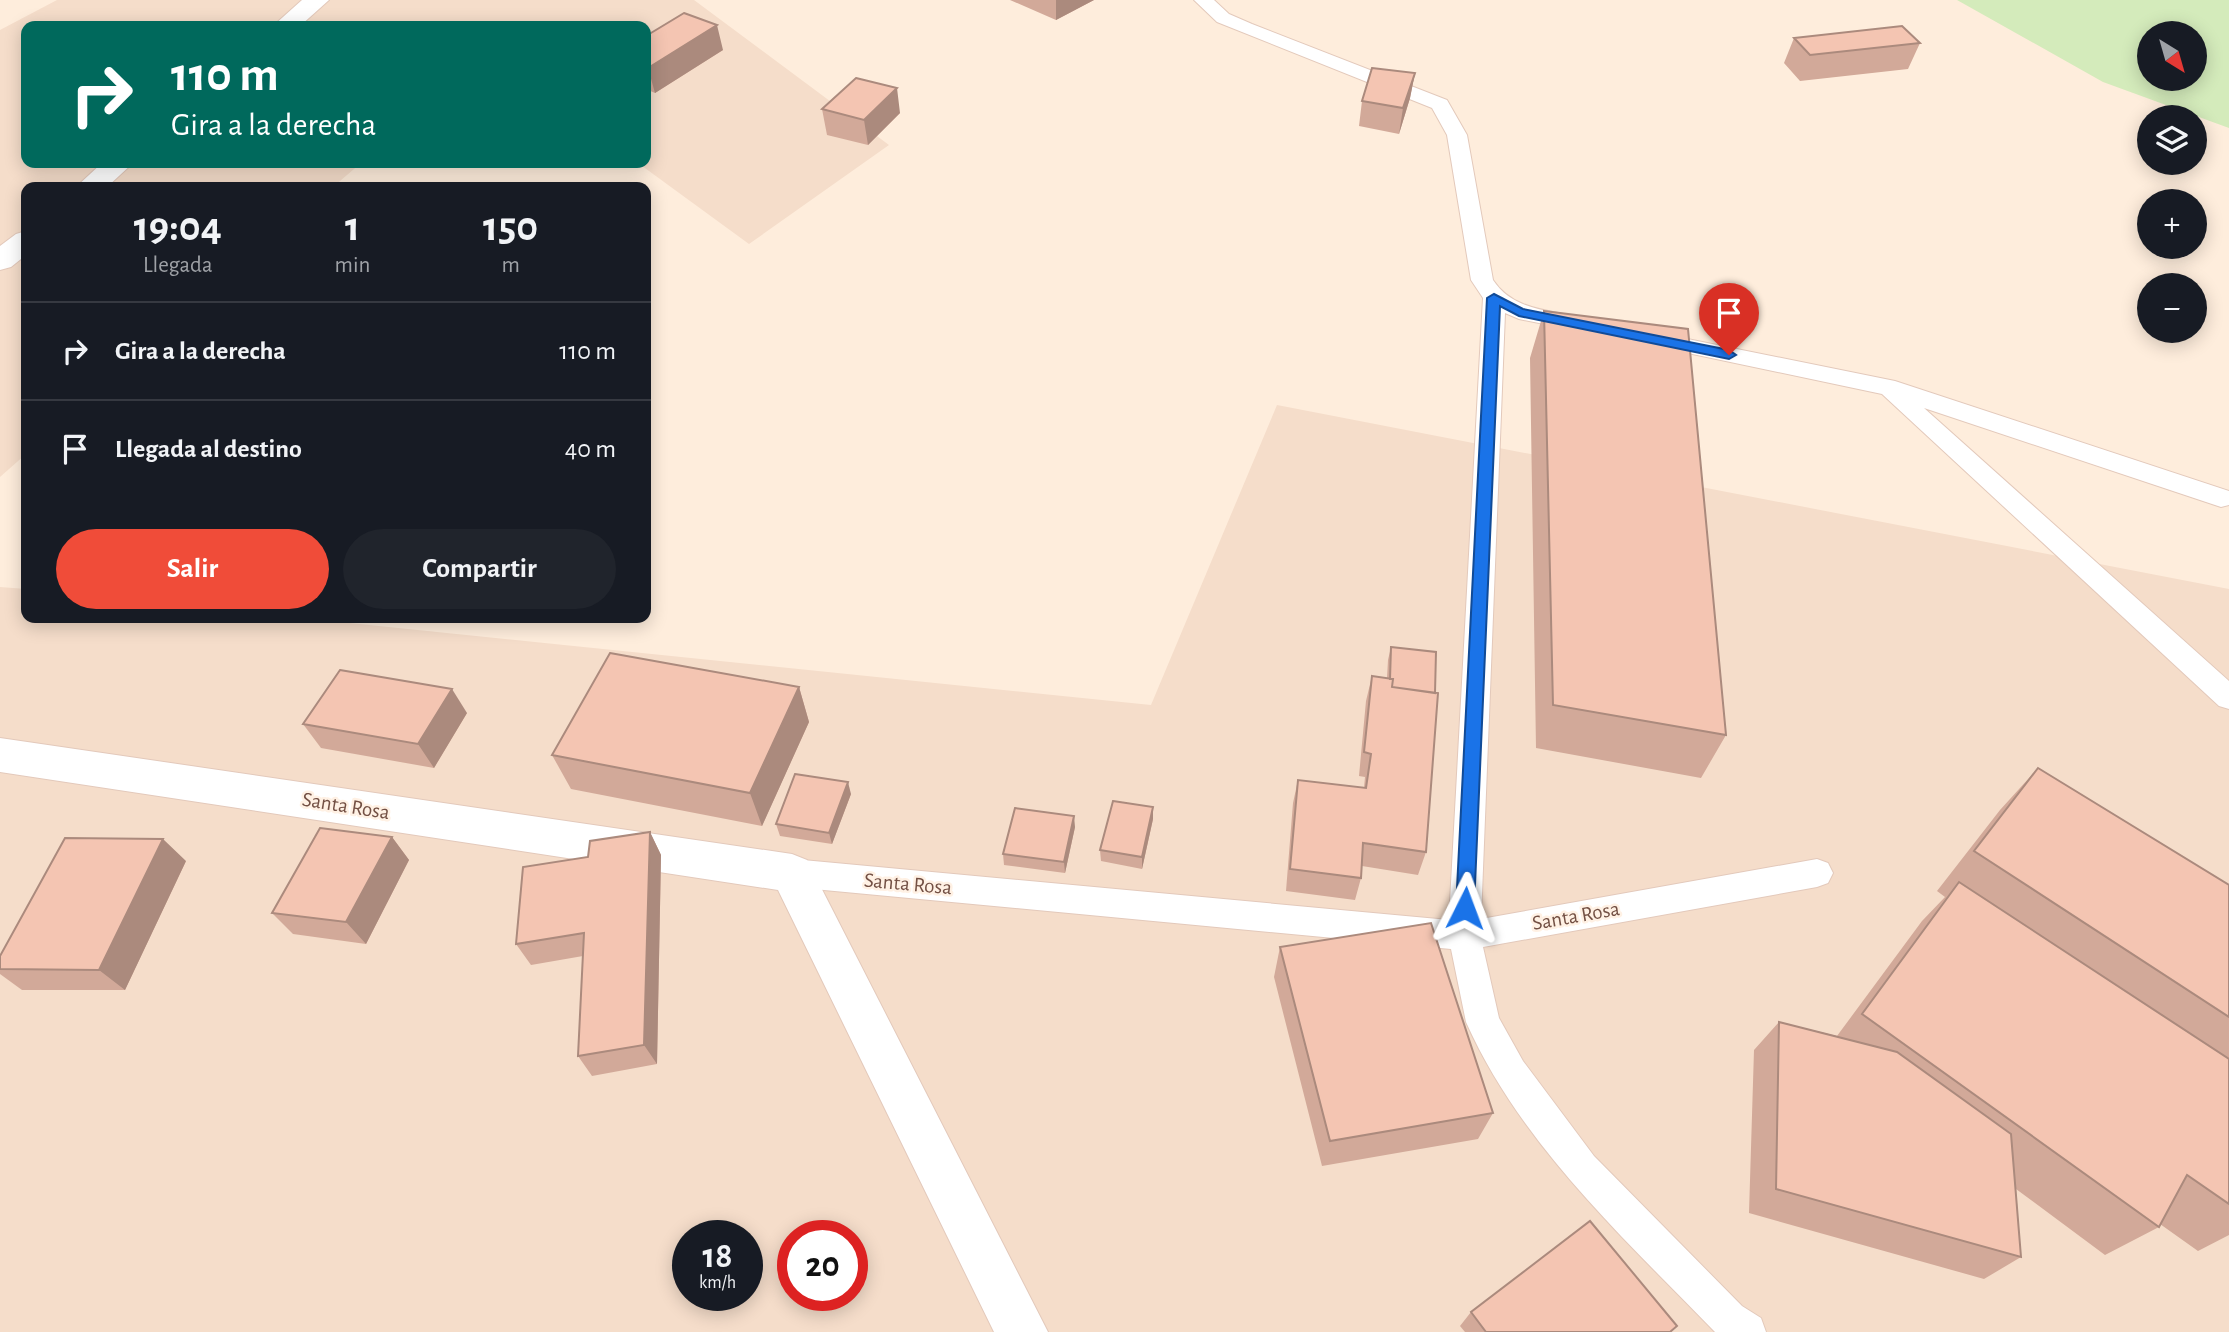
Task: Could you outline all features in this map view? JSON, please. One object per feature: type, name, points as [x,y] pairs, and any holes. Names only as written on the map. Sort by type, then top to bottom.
[{"type":"street","points":[[291,21],[317,0]]},
{"type":"street","points":[[96,182],[114,168]]},
{"type":"street","points":[[0,261],[21,244]]},
{"type":"street","name":"Santa Rosa","points":[[0,755],[792,873]]},
{"type":"street","points":[[792,873],[824,942],[1022,1332]]},
{"type":"lane","points":[[1203,0],[1223,18],[1440,104],[1457,135],[1482,280],[1494,298],[1519,312],[1601,328]]},
{"type":"lane","points":[[1494,298],[1464,936],[1483,1022],[1511,1073],[1581,1169],[1729,1319],[1747,1332]]},
{"type":"lane","points":[[1628,334],[1887,387],[2221,498]]},
{"type":"lane","points":[[1887,387],[2229,698]]},
{"type":"lane","name":"Santa Rosa","points":[[792,873],[1464,936],[1817,873]]},
{"type":"shaded area","points":[[57,0],[694,0],[889,145],[749,244],[645,168],[651,168],[651,21],[21,21],[21,168],[355,168],[339,182],[21,182],[21,458],[0,477],[0,30]]},
{"type":"shaded area","points":[[1277,405],[2229,589],[2229,1332],[0,1332],[0,587],[21,589],[21,623],[350,623],[1151,705]]},
{"type":"green space","points":[[1957,0],[2229,0],[2229,128],[2207,120],[2207,105],[2166,105],[2103,82]]},
{"type":"building","points":[[684,13],[717,25],[651,66],[651,33]]},
{"type":"building","points":[[1902,26],[1920,43],[1810,55],[1794,38]]},
{"type":"building","points":[[1372,68],[1415,73],[1403,108],[1362,101]]},
{"type":"building","points":[[856,78],[897,88],[864,120],[822,109]]},
{"type":"building","points":[[1544,311],[1688,329],[1726,735],[1553,705]]},
{"type":"building","points":[[1391,647],[1436,652],[1435,693],[1392,687]]},
{"type":"building","points":[[610,653],[799,687],[750,793],[552,755]]},
{"type":"building","points":[[340,670],[452,689],[418,744],[303,724]]},
{"type":"building","points":[[1372,676],[1393,679],[1392,687],[1438,693],[1426,852],[1363,843],[1361,878],[1290,869],[1298,780],[1366,788],[1371,754],[1364,752]]},
{"type":"building","points":[[2038,768],[2229,885],[2229,1017],[1974,851]]},
{"type":"building","points":[[795,774],[848,782],[829,833],[776,824]]},
{"type":"building","points":[[1113,801],[1153,807],[1142,857],[1100,850]]},
{"type":"building","points":[[1015,808],[1074,816],[1064,862],[1003,854]]},
{"type":"building","points":[[320,828],[392,837],[346,922],[272,913]]},
{"type":"building","points":[[650,832],[644,1045],[578,1056],[584,933],[516,944],[523,867],[588,857],[590,841]]},
{"type":"building","points":[[65,838],[163,839],[99,970],[0,969],[0,956]]},
{"type":"building","points":[[1959,882],[2229,1059],[2229,1204],[2187,1175],[2159,1227],[1862,1014]]},
{"type":"building","points":[[1431,923],[1493,1113],[1330,1141],[1280,947]]},
{"type":"building","points":[[1779,1022],[1897,1052],[2011,1134],[2021,1257],[1776,1189]]},
{"type":"building","points":[[1590,1221],[1677,1326],[1670,1332],[1486,1332],[1471,1312]]},
{"type":"route","points":[[1465,908],[1494,298],[1519,312],[1729,355]]}]
